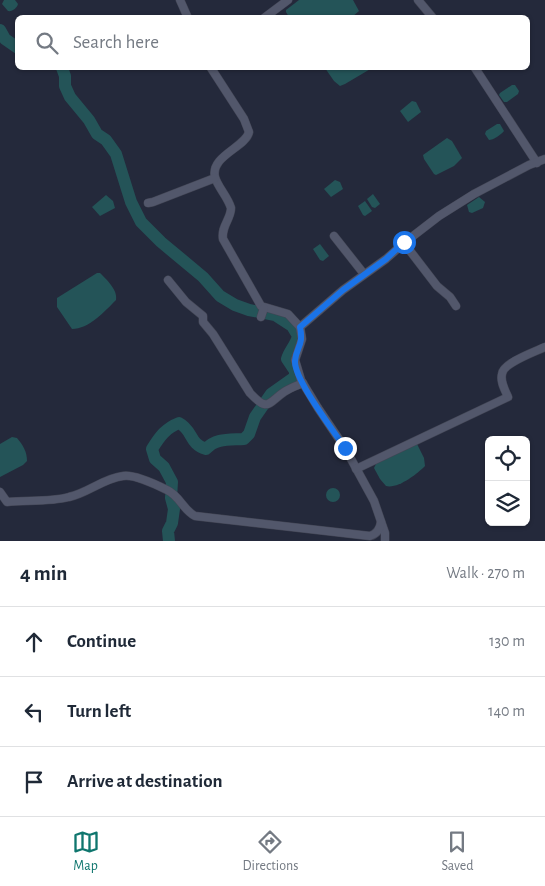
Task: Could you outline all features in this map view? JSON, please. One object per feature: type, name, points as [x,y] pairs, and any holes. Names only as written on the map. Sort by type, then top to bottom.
[{"type":"street","points":[[180,0],[187,15]]},
{"type":"street","points":[[268,15],[288,0]]},
{"type":"street","points":[[418,0],[430,15]]},
{"type":"street","points":[[212,70],[244,119],[249,132],[247,138],[231,149],[218,164],[215,171],[215,178],[232,208],[223,230],[223,239],[263,312],[288,314],[300,327],[302,339],[295,360],[303,383],[345,448],[374,501],[385,533],[385,541]]},
{"type":"street","points":[[476,70],[537,163]]},
{"type":"street","points":[[300,327],[331,300],[439,216],[467,198],[545,159]]},
{"type":"street","points":[[148,203],[215,178]]},
{"type":"street","points":[[334,236],[364,274]]},
{"type":"street","points":[[404,242],[436,286],[456,306]]},
{"type":"street","points":[[168,280],[186,302],[202,316],[250,393],[264,404],[272,402],[285,391],[303,383]]},
{"type":"street","points":[[356,468],[508,397],[502,381],[502,372],[506,366],[545,347]]},
{"type":"street","points":[[0,492],[7,502],[68,498],[125,475],[166,489],[175,494],[191,514],[205,518],[279,524],[370,536],[378,532],[381,522]]},
{"type":"shaded area","points":[[4,0],[15,0],[18,4],[17,7],[8,11],[2,4]]},
{"type":"shaded area","points":[[299,0],[353,0],[359,11],[354,15],[288,15],[286,10]]},
{"type":"shaded area","points":[[326,70],[369,70],[340,86]]},
{"type":"shaded area","points":[[512,85],[515,85],[519,91],[518,94],[504,102],[499,95]]},
{"type":"shaded area","points":[[412,101],[416,102],[421,112],[408,122],[400,111]]},
{"type":"shaded area","points":[[500,124],[504,131],[497,137],[489,140],[485,134],[486,131]]},
{"type":"shaded area","points":[[447,138],[452,141],[462,158],[454,166],[436,175],[423,155]]},
{"type":"shaded area","points":[[335,180],[340,182],[343,189],[331,197],[324,189]]},
{"type":"shaded area","points":[[373,194],[380,204],[375,208],[372,207],[367,199]]},
{"type":"shaded area","points":[[106,195],[113,201],[115,208],[100,216],[92,207]]},
{"type":"shaded area","points":[[479,197],[485,202],[483,208],[472,213],[469,212],[467,205]]},
{"type":"shaded area","points":[[365,201],[372,211],[365,216],[358,206]]},
{"type":"shaded area","points":[[320,244],[329,256],[323,261],[320,260],[313,249]]},
{"type":"shaded area","points":[[97,273],[100,273],[111,285],[116,300],[90,323],[72,329],[57,307],[57,298]]},
{"type":"shaded area","points":[[12,437],[17,438],[23,446],[27,461],[0,477],[0,444]]},
{"type":"shaded area","points":[[417,444],[424,458],[425,466],[402,483],[386,486],[374,468],[377,462]]},
{"type":"shaded area","points":[[330,488],[336,488],[340,495],[336,502],[330,502],[326,498],[326,492]]},
{"type":"waterway","points":[[0,30],[5,39],[15,46]]},
{"type":"waterway","points":[[63,70],[65,86],[70,97],[89,120],[97,134],[106,140],[116,154],[131,202],[141,222],[161,242],[203,277],[220,296],[235,305],[249,310],[275,315],[292,326],[298,336],[287,359],[295,371],[295,377],[271,394],[255,417],[249,434],[244,439],[218,441],[206,449],[197,444],[187,429],[179,423],[170,427],[152,449],[155,459],[164,467],[172,482],[171,498],[174,509],[172,523],[168,531],[169,541]]},
{"type":"route","points":[[345,448],[301,380],[295,360],[302,339],[300,327],[343,290],[386,259],[404,242]]}]
